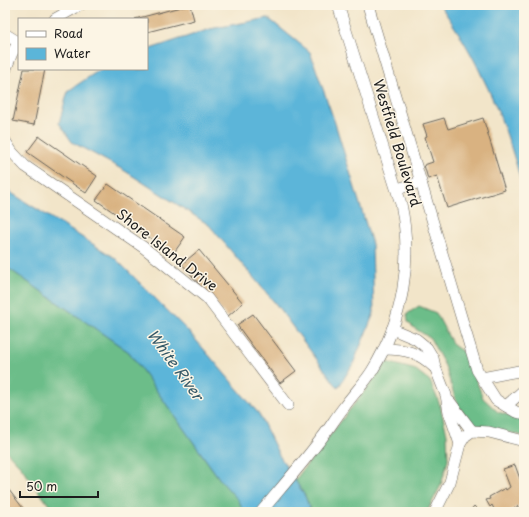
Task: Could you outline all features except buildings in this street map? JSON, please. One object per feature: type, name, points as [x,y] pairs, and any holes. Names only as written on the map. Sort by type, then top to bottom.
[{"type":"street","points":[[57,18],[80,5]]},
{"type":"street","name":"Westfield Boulevard","points":[[261,512],[322,439],[344,406],[364,382],[384,349],[392,329],[402,295],[406,259],[404,221],[396,189],[338,5]]},
{"type":"street","points":[[368,5],[477,370],[496,400],[516,412],[524,414]]},
{"type":"street","points":[[5,34],[18,41]]},
{"type":"street","points":[[5,71],[12,52],[18,43]]},
{"type":"street","name":"Shore Island Drive","points":[[5,141],[12,152],[25,166],[136,243],[207,298],[288,405]]},
{"type":"street","points":[[396,189],[421,182]]},
{"type":"street","points":[[392,329],[416,339],[427,348],[446,395],[466,437],[452,477],[436,512]]},
{"type":"street","points":[[384,349],[397,349],[413,352],[434,363]]},
{"type":"street","points":[[482,378],[524,370]]},
{"type":"street","points":[[506,406],[524,390]]},
{"type":"street","points":[[446,395],[449,412],[466,437]]},
{"type":"street","points":[[466,437],[499,434],[524,441]]},
{"type":"green space","points":[[5,266],[129,352],[221,481],[240,501],[243,512],[54,512],[21,467],[5,450]]},
{"type":"green space","points":[[419,306],[436,313],[453,345],[466,354],[483,398],[498,412],[524,419],[524,436],[476,425],[467,418],[456,401],[445,366],[430,338],[414,328],[408,322],[407,314]]},
{"type":"green space","points":[[387,362],[416,370],[430,381],[440,405],[447,434],[448,460],[441,485],[427,512],[311,512],[305,496],[295,480]]},
{"type":"water","points":[[440,5],[524,5],[524,195],[506,133],[488,88],[457,30]]},
{"type":"water","points":[[268,18],[310,52],[335,123],[372,244],[374,313],[353,364],[338,388],[275,303],[209,225],[125,171],[72,142],[59,123],[68,91],[98,71],[148,70],[148,50],[210,29]]},
{"type":"water","name":"White River","points":[[5,189],[115,258],[190,333],[259,414],[279,455],[305,496],[311,512],[243,512],[239,501],[221,481],[129,352],[5,266]]}]
